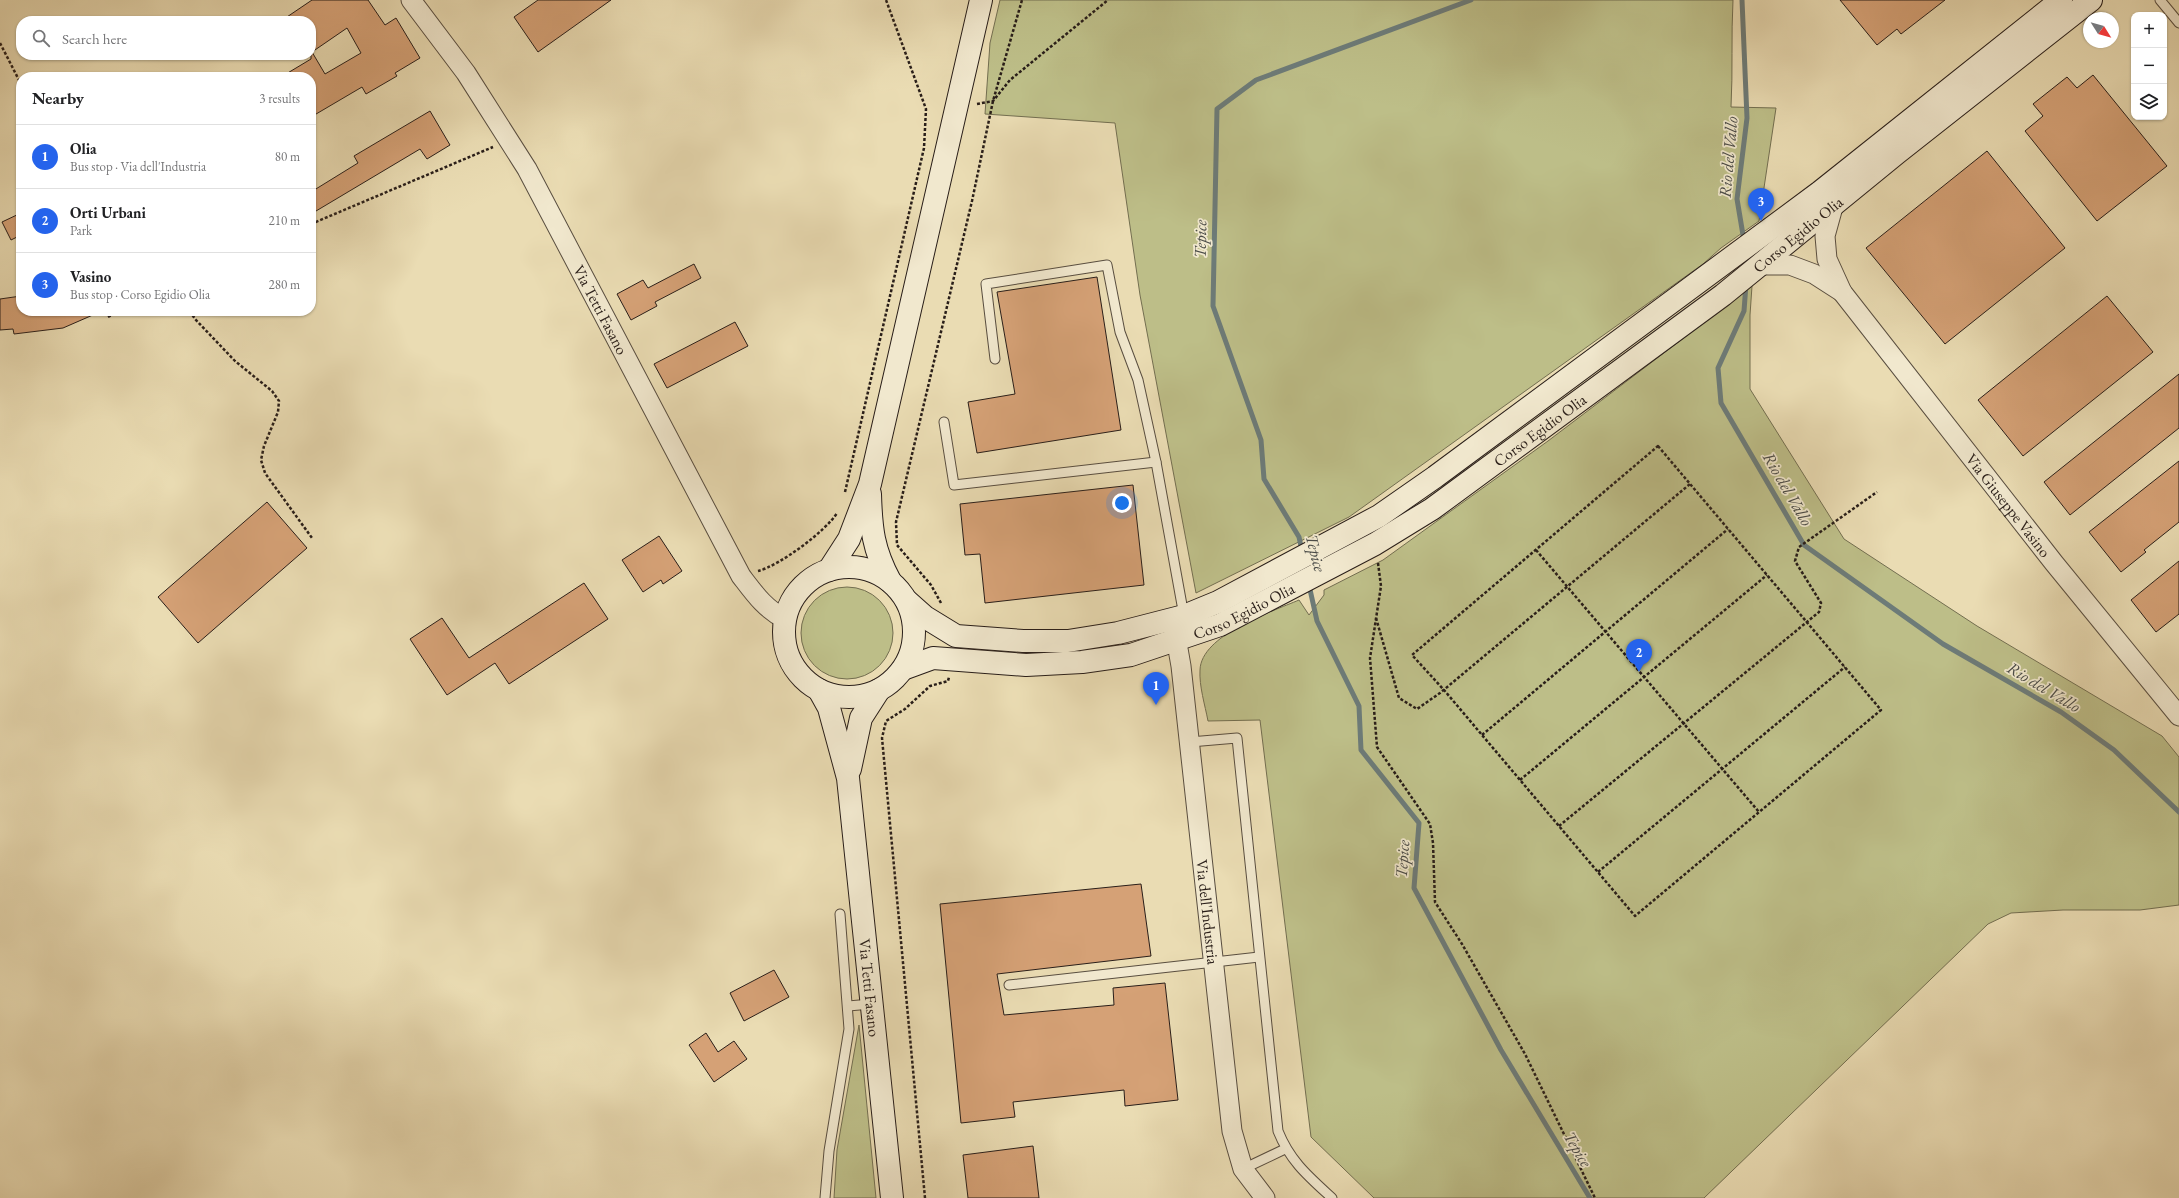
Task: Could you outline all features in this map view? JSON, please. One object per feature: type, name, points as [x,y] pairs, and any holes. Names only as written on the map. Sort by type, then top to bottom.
[{"type":"street","name":"Via Tetti Fasano","points":[[411,0],[466,73],[527,168],[741,576],[762,604],[773,613],[785,619]]},
{"type":"street","points":[[829,570],[849,539],[870,484],[981,0]]},
{"type":"street","name":"Corso Egidio Olia","points":[[1985,72],[2061,0]]},
{"type":"street","name":"Corso Egidio Olia","points":[[907,601],[925,617],[956,636],[1068,641],[1118,633],[1178,617],[1218,602],[1379,516],[1435,477],[1760,238],[1891,146],[1985,72],[2091,0]]},
{"type":"street","name":"Corso Egidio Olia","points":[[903,669],[933,658],[1026,665],[1082,662],[1131,654],[1178,640],[1220,625],[1322,573],[1375,544],[1432,508],[1723,295],[1832,207],[1891,146]]},
{"type":"street","name":"Via Giuseppe Vasino","points":[[1832,207],[1825,236],[1828,259],[1842,292],[2006,503],[2179,716]]},
{"type":"street","name":"Via Giuseppe Vasino","points":[[1760,265],[1790,265],[1814,274],[1842,292]]},
{"type":"street","points":[[870,484],[873,540],[879,560],[890,580],[907,601],[913,617],[915,635],[911,653],[903,669],[893,681],[879,690],[859,697],[838,697],[819,690],[802,678],[790,660],[784,640],[785,619],[791,603],[800,588],[814,577],[829,570],[850,566],[871,570],[890,580]]},
{"type":"street","name":"Via dell'Industria","points":[[1178,617],[1178,640],[1232,1131],[1243,1169],[1265,1198]]},
{"type":"street","name":"Via Tetti Fasano","points":[[819,690],[829,708],[848,778],[892,1198]]},
{"type":"street","name":"Via Tetti Fasano","points":[[848,778],[861,718],[879,690]]},
{"type":"lane","points":[[2160,0],[2179,23]]},
{"type":"lane","points":[[995,359],[986,284],[1107,265],[1120,332],[1138,380],[1156,462],[1178,617]]},
{"type":"lane","points":[[944,422],[954,484],[1156,462]]},
{"type":"lane","points":[[1190,742],[1236,738],[1278,1130],[1285,1149],[1303,1171],[1332,1198]]},
{"type":"lane","points":[[825,1198],[829,1151],[849,1029],[840,914]]},
{"type":"lane","points":[[1009,984],[1259,957]]},
{"type":"lane","points":[[848,1006],[871,1004]]},
{"type":"lane","points":[[1243,1169],[1285,1149]]},
{"type":"path","points":[[843,497],[922,155],[926,127],[926,109],[886,0]]},
{"type":"path","points":[[944,608],[931,585],[897,545],[896,522],[972,201],[993,101],[1022,0]]},
{"type":"path","points":[[957,108],[993,101],[1010,80],[1108,0]]},
{"type":"path","points":[[0,42],[16,74]]},
{"type":"path","points":[[316,222],[509,141]]},
{"type":"path","points":[[193,316],[235,361],[272,391],[279,401],[278,412],[264,446],[262,460],[264,473],[312,538]]},
{"type":"path","points":[[1658,446],[1728,529],[1881,710],[1635,916],[1444,690],[1412,655],[1658,446]]},
{"type":"path","points":[[1376,616],[1399,698],[1417,709],[1444,690],[1690,484]]},
{"type":"path","points":[[1559,826],[1819,612],[1821,603],[1794,561],[1799,547],[1877,492]]},
{"type":"path","points":[[741,576],[765,569],[799,549],[833,520],[839,510]]},
{"type":"path","points":[[1482,735],[1728,529]]},
{"type":"path","points":[[1375,544],[1381,586],[1370,658],[1377,747],[1430,824],[1433,843],[1435,902],[1462,944],[1525,1054],[1595,1198]]},
{"type":"path","points":[[1536,550],[1759,812]]},
{"type":"path","points":[[1520,780],[1767,575]]},
{"type":"path","points":[[1598,872],[1845,667]]},
{"type":"path","points":[[925,1198],[882,738],[886,721],[905,709],[930,686],[948,681],[949,675]]},
{"type":"green space","points":[[1000,0],[1733,0],[1731,107],[1776,108],[1759,221],[1721,248],[1703,264],[1349,517],[1196,593],[1140,295],[1115,123],[985,114],[990,43]]},
{"type":"green space","points":[[1752,286],[1750,315],[1750,389],[1844,539],[1977,626],[2162,736],[2179,757],[2179,905],[2140,910],[2063,910],[2011,913],[1988,924],[1704,1198],[1374,1198],[1311,1137],[1260,720],[1208,721],[1201,689],[1200,670],[1203,657],[1212,646],[1239,626],[1299,600],[1309,615],[1324,595],[1324,590],[1383,560],[1548,441]]},
{"type":"green space","points":[[847,587],[856,588],[873,595],[885,607],[892,624],[892,642],[885,659],[873,671],[856,678],[847,679],[838,678],[821,671],[809,659],[802,642],[801,633],[802,624],[809,607],[821,595],[838,588]]},
{"type":"green space","points":[[859,1025],[876,1198],[834,1198],[837,1150]]},
{"type":"building","points":[[312,0],[368,0],[385,25],[396,18],[420,58],[395,73],[397,76],[366,94],[362,87],[316,114],[316,72],[289,72],[309,60],[316,60],[316,59],[325,74],[361,53],[347,28],[316,49],[316,16],[288,16]]},
{"type":"building","points":[[538,0],[611,0],[538,52],[514,17]]},
{"type":"building","points":[[1840,0],[1945,0],[1901,34],[1897,29],[1877,45]]},
{"type":"building","points":[[2093,75],[2167,166],[2097,221],[2025,131],[2043,116],[2033,104],[2067,77],[2077,88]]},
{"type":"building","points":[[430,111],[450,145],[427,159],[420,149],[316,211],[316,189],[358,163],[354,156]]},
{"type":"building","points":[[1987,151],[2065,248],[1945,344],[1866,248]]},
{"type":"building","points":[[16,215],[16,238],[11,240],[2,222]]},
{"type":"building","points":[[694,264],[701,278],[655,302],[657,306],[631,320],[617,294],[643,280],[648,288]]},
{"type":"building","points":[[1097,277],[1121,430],[977,453],[968,402],[1015,394],[997,292]]},
{"type":"building","points":[[2107,296],[2153,352],[2023,456],[1978,400]]},
{"type":"building","points":[[16,297],[16,316],[91,316],[63,328],[14,334],[13,329],[0,330],[0,299]]},
{"type":"building","points":[[735,322],[748,346],[667,388],[654,364]]},
{"type":"building","points":[[2179,374],[2179,428],[2070,515],[2044,482]]},
{"type":"building","points":[[2179,461],[2179,522],[2144,550],[2146,552],[2121,572],[2089,532]]},
{"type":"building","points":[[1133,485],[1144,585],[985,603],[980,554],[965,555],[960,504]]},
{"type":"building","points":[[267,502],[307,548],[198,643],[158,597]]},
{"type":"building","points":[[659,536],[682,571],[663,584],[661,580],[643,592],[622,560]]},
{"type":"building","points":[[2179,561],[2179,614],[2156,632],[2131,600]]},
{"type":"building","points":[[584,583],[608,619],[509,684],[495,663],[447,695],[410,639],[442,618],[469,658]]},
{"type":"building","points":[[1141,884],[1151,956],[997,974],[1004,1015],[1114,1005],[1113,988],[1165,983],[1178,1100],[1125,1106],[1124,1090],[1013,1102],[1015,1117],[961,1123],[940,904]]},
{"type":"building","points":[[774,970],[789,997],[744,1021],[730,993]]},
{"type":"building","points":[[706,1033],[718,1052],[734,1041],[747,1059],[714,1082],[689,1045]]},
{"type":"building","points":[[1033,1146],[1039,1198],[968,1198],[963,1155]]},
{"type":"waterway","name":"Tepice","points":[[1302,551],[1299,537],[1264,479],[1261,440],[1213,306],[1217,109],[1256,80],[1471,0]]},
{"type":"waterway","name":"Rio del Vallo","points":[[1742,0],[1747,118],[1737,199],[1744,241]]},
{"type":"waterway","name":"Rio del Vallo","points":[[1746,284],[1744,311],[1718,368],[1721,403],[1804,545],[1943,644],[2061,712],[2114,750],[2179,812]]},
{"type":"waterway","name":"Tepice","points":[[1309,585],[1317,621],[1359,706],[1361,750],[1419,823],[1414,888],[1501,1050],[1590,1198]]},
{"type":"place","name":"Vasino","points":[[1761,221]]},
{"type":"place","name":"Orti Urbani","points":[[1639,672]]},
{"type":"place","name":"Olia","points":[[1156,705]]}]
